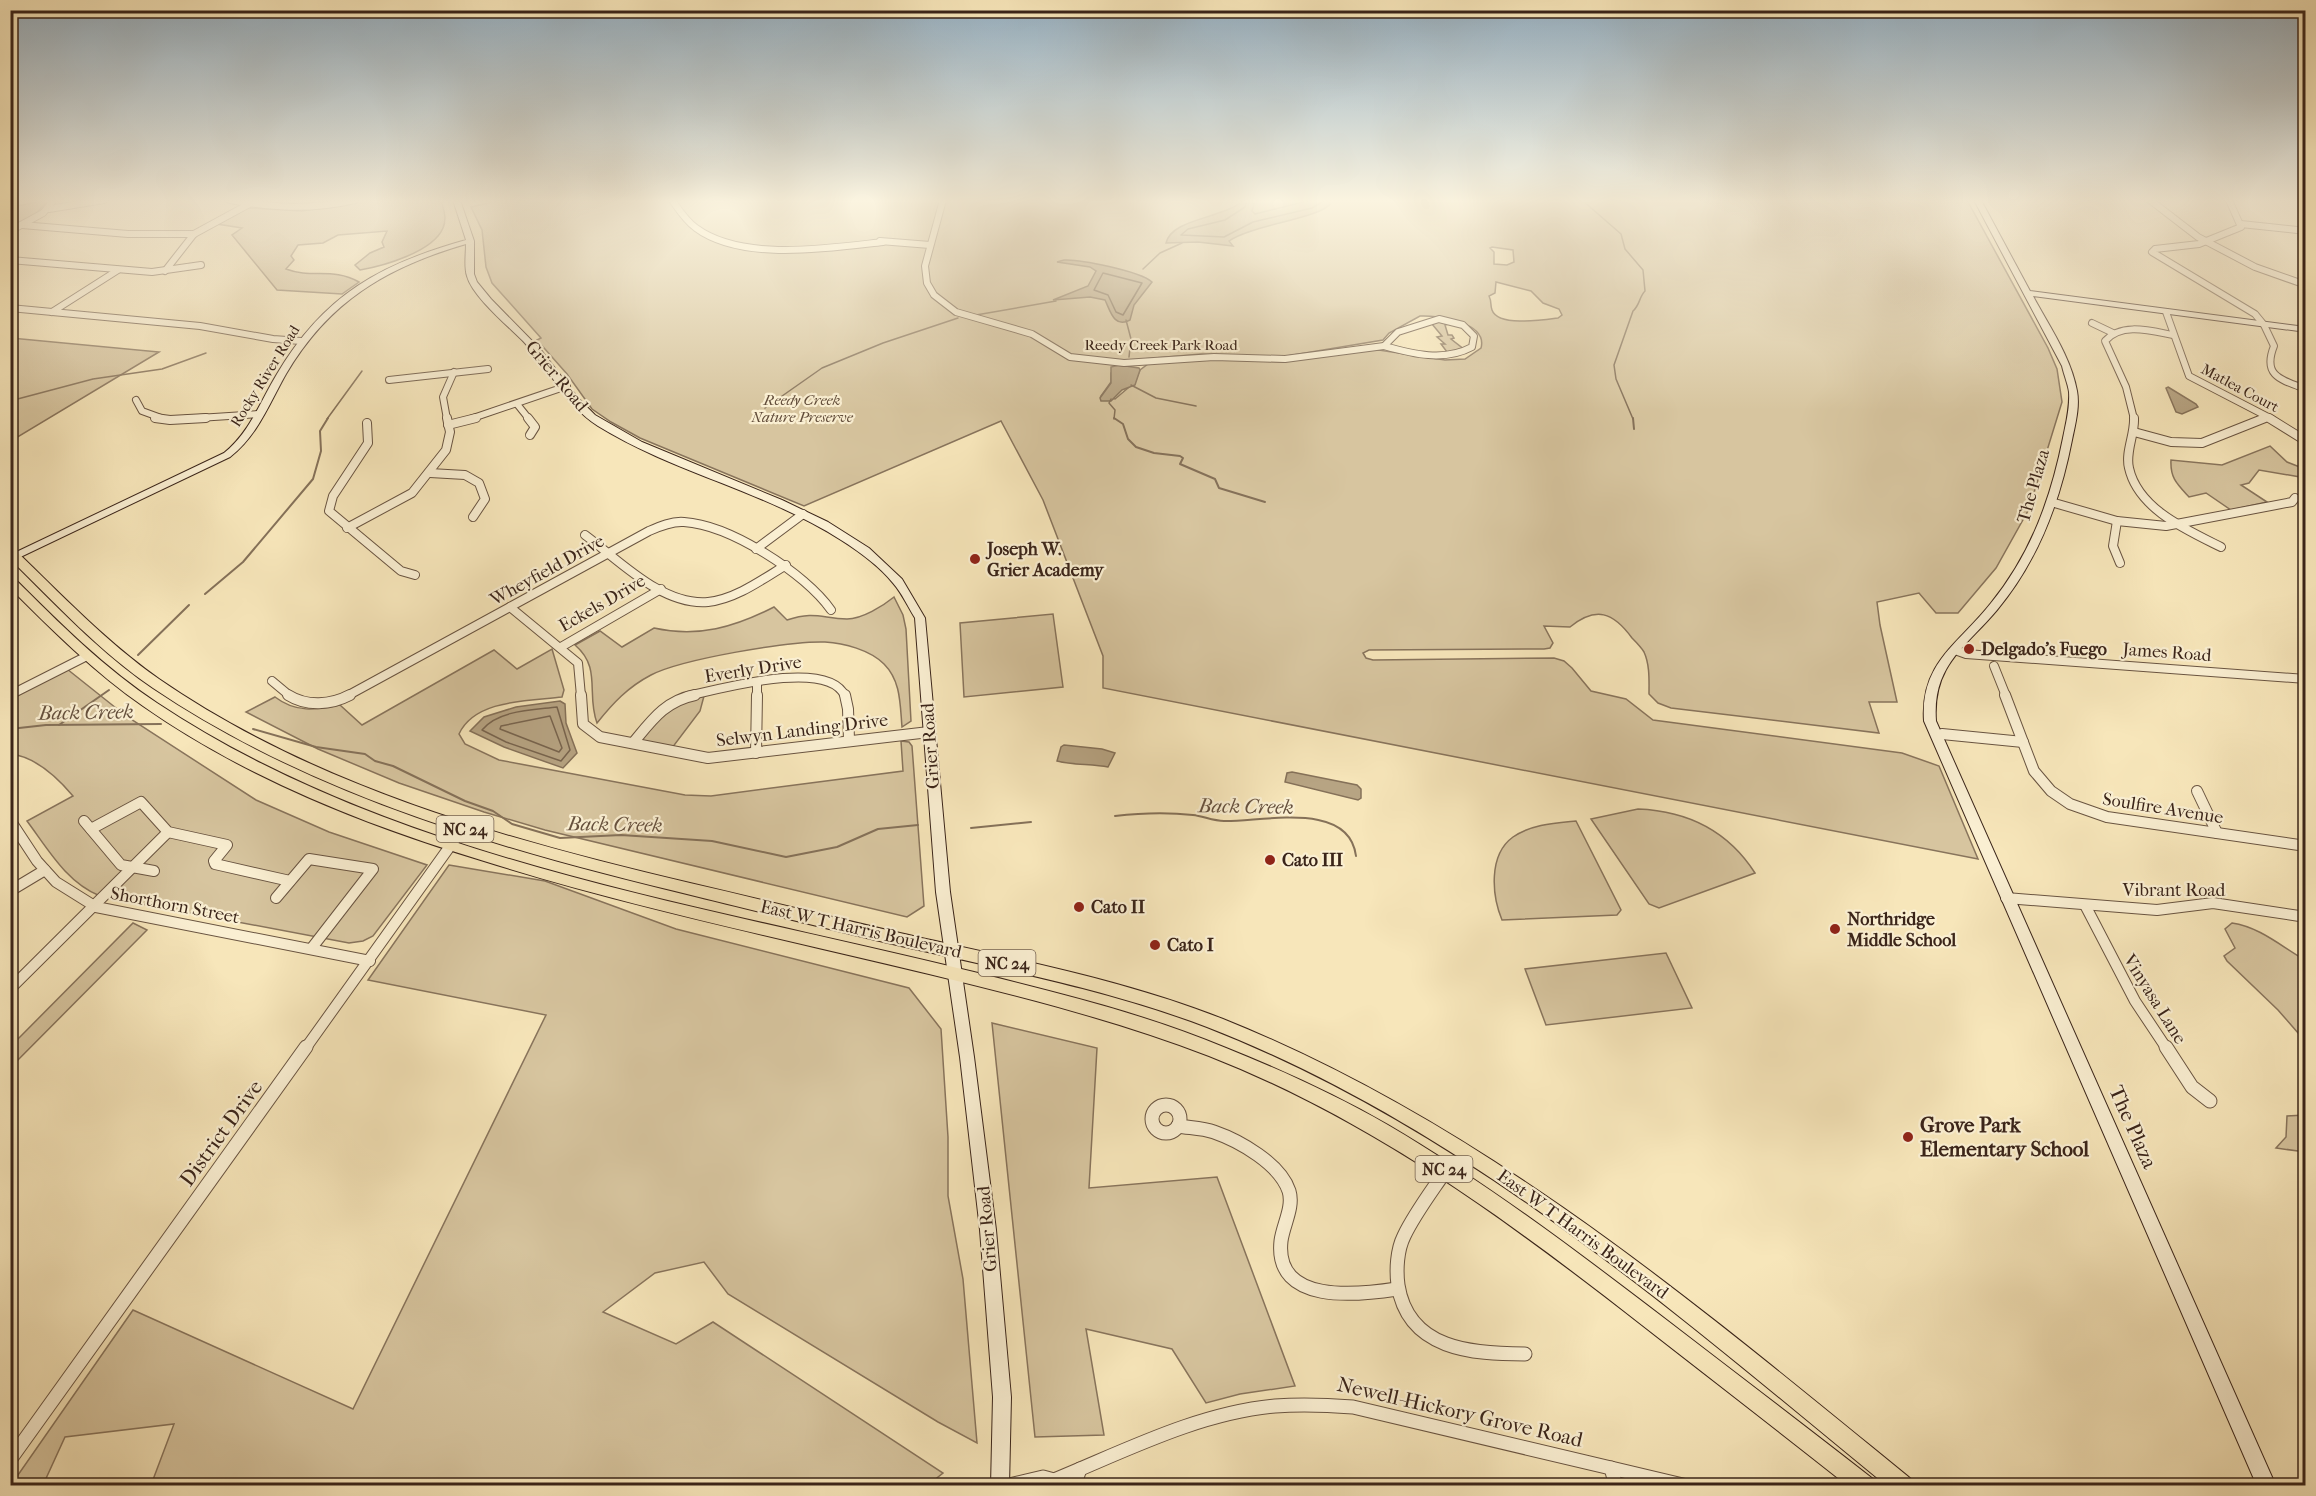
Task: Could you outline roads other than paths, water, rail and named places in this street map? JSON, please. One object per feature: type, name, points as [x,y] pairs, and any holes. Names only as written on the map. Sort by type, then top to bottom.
[{"type":"main road","name":"East W T Harris Boulevard","points":[[12,556],[118,654],[202,713],[270,751],[320,774],[463,828],[535,851],[1090,983],[1172,1007],[1250,1037],[1374,1096],[1477,1157],[1558,1212],[1904,1485]]},
{"type":"main road","name":"East W T Harris Boulevard","points":[[10,581],[87,656],[150,705],[240,759],[342,807],[450,847],[547,875],[1099,1011],[1218,1052],[1337,1107],[1446,1170],[1554,1245],[1866,1485]]},
{"type":"street","points":[[52,312],[117,270],[174,270]]},
{"type":"street","name":"Rocky River Road","points":[[12,556],[227,455],[242,442],[302,340],[327,313],[371,278],[388,270]]},
{"type":"street","name":"Grier Road","points":[[471,270],[471,278],[477,287],[567,386],[589,415],[611,430],[803,514],[845,536],[883,568],[913,601],[920,618],[936,818],[981,1169],[1002,1397],[1000,1485]]},
{"type":"street","name":"Reedy Creek Park Road","points":[[924,270],[927,284],[939,299],[973,319],[1037,335],[1077,359],[1135,361],[1218,356],[1284,359],[1363,346],[1384,346],[1426,354],[1455,354],[1472,347],[1475,338],[1467,327],[1439,319],[1398,332],[1384,346]]},
{"type":"street","name":"The Plaza","points":[[2014,270],[2066,366],[2073,392],[2072,416],[2043,527],[2022,567],[1994,606],[1935,675],[1928,708],[1932,727],[1945,760],[1959,786],[2006,898],[2267,1485]]},
{"type":"street","points":[[2182,270],[2244,306],[2264,325],[2274,346],[2268,363],[2270,368],[2284,379],[2306,389]]},
{"type":"street","points":[[2265,270],[2304,282]]},
{"type":"street","points":[[2028,296],[2306,330]]},
{"type":"street","points":[[10,308],[200,326],[273,339],[302,340]]},
{"type":"street","name":"Matlea Court","points":[[2166,312],[2189,376],[2292,430],[2306,441]]},
{"type":"street","points":[[2092,323],[2112,333],[2138,330],[2173,335]]},
{"type":"street","points":[[2112,333],[2104,341],[2104,346],[2128,390],[2134,414],[2128,460],[2133,479],[2150,501],[2181,525],[2221,547]]},
{"type":"street","points":[[389,380],[488,369]]},
{"type":"street","points":[[348,528],[405,498],[430,473],[450,441],[443,397],[454,372]]},
{"type":"street","points":[[448,425],[567,386]]},
{"type":"street","points":[[136,399],[142,411],[163,419],[259,414]]},
{"type":"street","points":[[517,404],[533,422],[535,427],[530,435]]},
{"type":"street","points":[[2133,432],[2192,444],[2202,443],[2265,417]]},
{"type":"street","points":[[367,423],[368,443],[328,507],[332,515],[401,571],[415,575]]},
{"type":"street","points":[[430,473],[464,475],[479,483],[483,488],[485,499],[473,517]]},
{"type":"street","points":[[2051,502],[2117,522],[2150,526],[2181,525],[2292,502],[2295,498]]},
{"type":"street","points":[[756,549],[803,514]]},
{"type":"street","name":"Wheyfield Drive","points":[[272,681],[284,694],[298,702],[309,704],[340,700],[649,531],[682,522],[702,525],[756,549],[786,566],[823,597],[831,610]]},
{"type":"street","points":[[2117,522],[2113,546],[2120,563]]},
{"type":"street","points":[[585,535],[679,600],[708,602],[729,596],[786,566]]},
{"type":"street","name":"Eckels Drive","points":[[561,647],[661,589]]},
{"type":"street","name":"Selwyn Landing Drive","points":[[510,607],[578,663],[583,724],[589,731],[600,737],[708,758],[929,732]]},
{"type":"street","name":"James Road","points":[[1955,650],[1966,654],[2306,680]]},
{"type":"street","points":[[10,695],[87,656]]},
{"type":"street","name":"Soulfire Avenue","points":[[1994,666],[2023,742],[2041,781],[2057,796],[2077,808],[2107,818],[2306,846]]},
{"type":"street","name":"Everly Drive","points":[[633,743],[651,718],[662,708],[680,698],[804,676],[830,680],[843,688],[848,703],[849,740]]},
{"type":"street","points":[[756,753],[757,683]]},
{"type":"street","name":"The Plaza","points":[[1930,701],[1954,761],[1959,786]]},
{"type":"street","points":[[1942,734],[2023,742]]},
{"type":"street","points":[[2197,791],[2217,833]]},
{"type":"street","points":[[154,871],[121,865],[88,825],[141,802],[168,832],[228,845],[214,861],[215,864],[290,881]]},
{"type":"street","name":"Shorthorn Street","points":[[10,820],[45,870],[71,896],[96,906],[370,961]]},
{"type":"street","name":"District Drive","points":[[10,1460],[370,961],[463,828]]},
{"type":"street","points":[[10,989],[168,832]]},
{"type":"street","points":[[276,898],[309,859],[373,869],[311,949]]},
{"type":"street","points":[[10,891],[45,870]]},
{"type":"street","name":"Vibrant Road","points":[[2006,898],[2157,910],[2213,903],[2306,917]]},
{"type":"street","name":"Vinyasa Lane","points":[[2085,905],[2134,1001],[2192,1087],[2210,1101]]},
{"type":"street","points":[[1179,1126],[1214,1132],[1257,1156],[1278,1174],[1289,1192],[1290,1203],[1281,1246],[1285,1264],[1292,1276],[1308,1289],[1335,1295],[1397,1290]]},
{"type":"street","points":[[1446,1170],[1402,1237],[1396,1261],[1397,1290],[1412,1319],[1443,1344],[1481,1353],[1525,1354]]},
{"type":"street","name":"Newell-Hickory Grove Road","points":[[1005,1485],[1043,1477],[1051,1483],[1080,1469],[1212,1418],[1266,1406],[1311,1402],[1353,1407],[1687,1485]]},
{"type":"street","points":[[1611,1468],[1616,1485]]},
{"type":"street","points":[[1074,1485],[1080,1469]]},
{"type":"water","points":[[1094,270],[1121,270],[1152,282],[1134,305],[1130,320],[1120,322],[1116,320],[1105,300],[1090,297],[1053,300],[1088,286],[1096,271]]},
{"type":"water","points":[[1119,365],[1139,368],[1135,385],[1122,390],[1111,401],[1101,401],[1100,398],[1111,383],[1111,367]]},
{"type":"water","points":[[2168,387],[2198,407],[2182,414],[2176,412],[2166,388]]},
{"type":"water","points":[[560,701],[565,704],[566,723],[577,753],[563,768],[504,747],[470,731],[484,717],[516,707]]},
{"type":"water","points":[[1064,745],[1102,749],[1115,753],[1108,767],[1057,761],[1061,747]]},
{"type":"water","points":[[1292,772],[1357,785],[1361,789],[1361,798],[1358,800],[1285,782],[1287,773]]},
{"type":"waterway","points":[[1633,419],[1616,379],[1614,365],[1633,311],[1645,291],[1643,270]]},
{"type":"waterway","points":[[976,315],[1056,301]]},
{"type":"waterway","points":[[765,408],[822,368],[883,343],[958,318]]},
{"type":"waterway","points":[[1126,320],[1131,339],[1129,357]]},
{"type":"waterway","points":[[10,401],[93,379],[162,369],[206,353]]},
{"type":"waterway","points":[[327,419],[362,371]]},
{"type":"waterway","points":[[1131,385],[1156,398],[1196,406]]},
{"type":"waterway","points":[[1111,399],[1109,403],[1115,410],[1114,418]]},
{"type":"waterway","points":[[205,594],[243,562],[313,479],[321,451],[320,431],[328,418]]},
{"type":"waterway","points":[[1114,418],[1123,424],[1128,439],[1136,447],[1154,453],[1180,456],[1183,458],[1180,464],[1215,479],[1219,488],[1265,502]]},
{"type":"waterway","points":[[1633,418],[1634,429]]},
{"type":"waterway","points":[[138,655],[189,605]]},
{"type":"waterway","points":[[59,725],[109,690]]},
{"type":"waterway","name":"Back Creek","points":[[59,725],[161,724]]},
{"type":"waterway","name":"Back Creek","points":[[10,729],[59,725]]},
{"type":"waterway","name":"Back Creek","points":[[253,729],[316,747],[365,754],[375,761],[393,766],[465,801],[493,811],[512,824],[560,838],[621,835],[712,841],[786,857],[837,847],[878,829],[918,825]]},
{"type":"waterway","name":"Back Creek","points":[[1115,816],[1163,813],[1193,815],[1224,821],[1281,818],[1321,821],[1338,827],[1350,838],[1356,856]]},
{"type":"waterway","name":"Back Creek","points":[[971,828],[1031,822]]},
{"type":"place","name":"Joseph W. Grier Academy","points":[[975,559]]},
{"type":"place","name":"Delgado's Fuego","points":[[1969,649]]},
{"type":"place","name":"Cato III","points":[[1270,860]]},
{"type":"place","name":"Cato II","points":[[1079,907]]},
{"type":"place","name":"Northridge Middle School","points":[[1835,929]]},
{"type":"place","name":"Cato I","points":[[1155,945]]},
{"type":"place","name":"Grove Park Elementary School","points":[[1908,1137]]},
{"type":"park label","name":"Reedy Creek Nature Preserve","points":[[802,408]]}]
